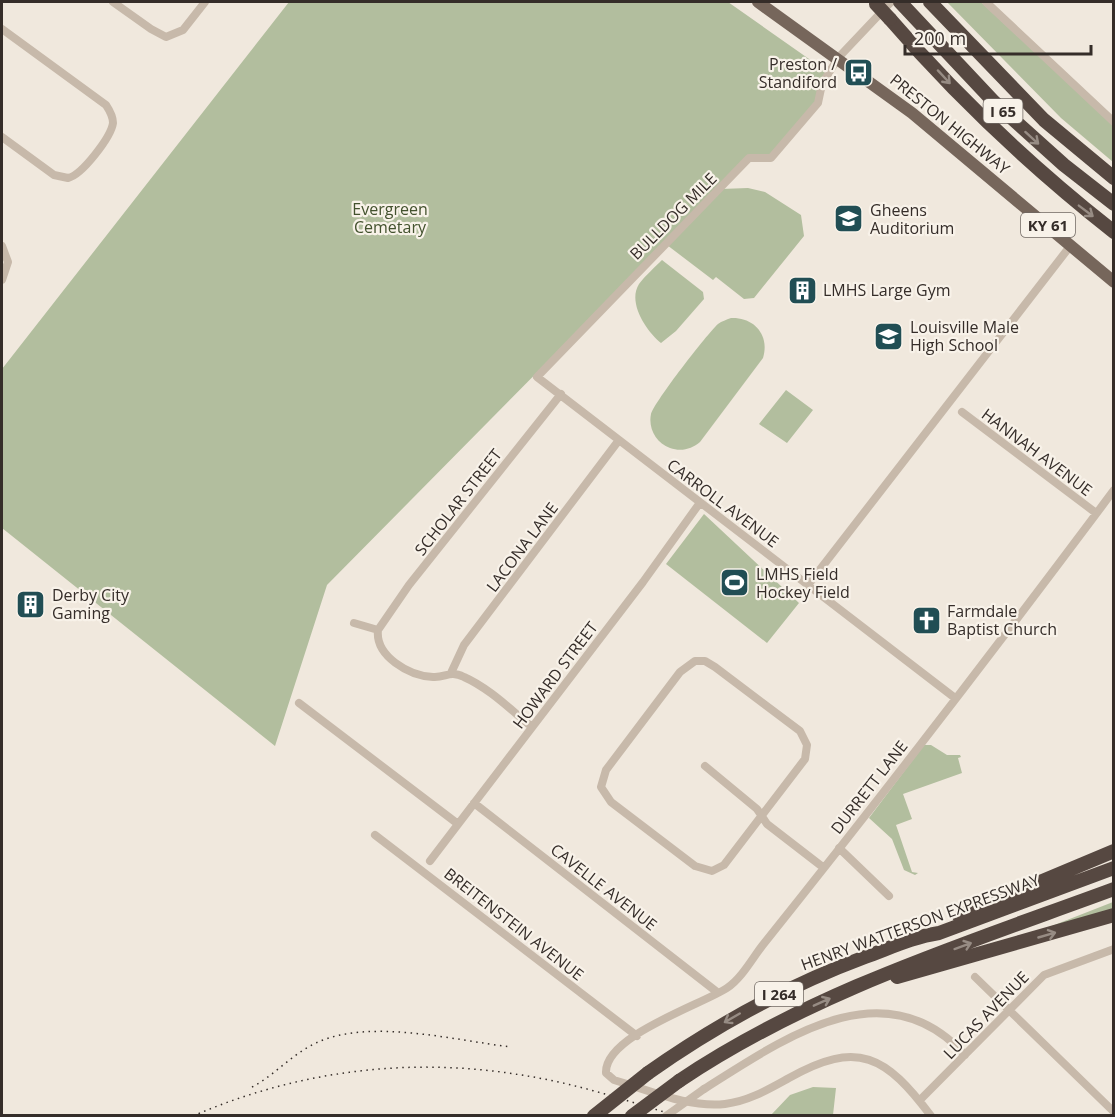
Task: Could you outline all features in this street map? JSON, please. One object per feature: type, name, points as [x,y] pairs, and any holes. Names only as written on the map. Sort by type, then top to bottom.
[{"type":"highway","name":"I 65","points":[[930,2],[1027,104],[1113,178]]},
{"type":"highway","points":[[875,3],[993,128],[1074,202],[1113,232]]},
{"type":"highway","name":"I 65","points":[[898,3],[994,102],[1064,165],[1113,204]]},
{"type":"highway","points":[[920,936],[936,925],[1113,851]]},
{"type":"highway","name":"HENRY WATTERSON EXPRESSWAY","points":[[594,1116],[648,1072],[761,1002],[826,972],[920,936],[939,933],[1113,868]]},
{"type":"highway","name":"I 264","points":[[632,1116],[679,1082],[758,1033],[869,982],[1113,889]]},
{"type":"highway","points":[[869,982],[920,972],[1113,915]]},
{"type":"main road","name":"PRESTON HIGHWAY","points":[[758,2],[912,113],[1113,282]]},
{"type":"street","points":[[113,2],[160,35],[166,36],[183,30],[205,2]]},
{"type":"street","points":[[986,2],[1113,122]]},
{"type":"street","points":[[838,58],[898,3]]},
{"type":"street","points":[[2,29],[109,109],[112,118],[111,131],[80,173],[63,178],[54,175],[2,137]]},
{"type":"street","name":"BULLDOG MILE","points":[[561,393],[537,377],[749,158],[771,158],[818,103],[822,84],[838,58]]},
{"type":"street","points":[[808,585],[1071,245]]},
{"type":"street","points":[[2,246],[8,262],[2,280]]},
{"type":"street","name":"CARROLL AVENUE","points":[[561,393],[699,504],[955,698]]},
{"type":"street","name":"SCHOLAR STREET","points":[[378,630],[409,585],[561,393]]},
{"type":"street","name":"HANNAH AVENUE","points":[[962,412],[1096,513]]},
{"type":"street","name":"LACONA LANE","points":[[451,673],[464,645],[619,440]]},
{"type":"street","name":"DURRETT LANE","points":[[920,1100],[892,1071],[873,1061],[852,1057],[820,1062],[759,1094],[732,1103],[712,1105],[692,1103],[614,1080],[606,1073],[608,1059],[637,1036],[730,986],[824,868],[1113,490]]},
{"type":"street","name":"HOWARD STREET","points":[[429,861],[699,504]]},
{"type":"street","points":[[354,623],[378,630],[383,651],[396,663],[435,678],[451,673],[480,686],[532,727]]},
{"type":"street","points":[[705,661],[715,666],[787,721],[805,738],[808,750],[805,759],[762,817],[724,865],[717,869],[705,870],[695,866],[611,802],[603,792],[601,783],[606,770],[680,672],[689,664],[705,661]]},
{"type":"street","points":[[299,703],[458,824]]},
{"type":"street","points":[[705,766],[731,786],[762,817],[766,824],[824,868]]},
{"type":"street","name":"CAVELLE AVENUE","points":[[474,803],[717,992]]},
{"type":"street","name":"BREITENSTEIN AVENUE","points":[[375,835],[637,1036]]},
{"type":"street","points":[[839,848],[890,896]]},
{"type":"street","name":"LUCAS AVENUE","points":[[920,1100],[1044,975],[1113,949]]},
{"type":"street","points":[[975,977],[1113,1112]]},
{"type":"street","points":[[666,1116],[704,1089],[813,1028],[836,1018],[860,1012],[891,1013],[923,1023],[949,1039],[965,1055]]},
{"type":"street","points":[[920,1100],[931,1116]]},
{"type":"green space","name":"Evergreen Cemetary","points":[[289,2],[728,2],[829,73],[818,103],[771,158],[749,158],[327,585],[275,746],[2,528],[2,369]]},
{"type":"green space","points":[[947,2],[981,2],[1113,125],[1113,162],[1061,118]]},
{"type":"green space","points":[[748,188],[765,192],[801,215],[804,236],[754,298],[744,299],[716,277],[713,280],[667,245],[721,189]]},
{"type":"green space","points":[[662,260],[703,292],[704,299],[676,331],[661,343],[645,325],[635,300],[639,284]]},
{"type":"green space","points":[[731,318],[747,321],[758,329],[764,342],[763,358],[700,442],[682,450],[665,446],[652,430],[651,414],[682,368],[712,330]]},
{"type":"green space","points":[[786,390],[813,410],[787,443],[759,424]]},
{"type":"green space","name":"LMHS Field Hockey Field","points":[[704,514],[799,603],[767,643],[666,564]]},
{"type":"green space","points":[[924,745],[931,745],[947,755],[960,755],[961,757],[958,758],[962,773],[903,794],[912,819],[896,825],[912,872],[918,873],[915,875],[904,870],[892,839],[869,818]]},
{"type":"green space","points":[[1113,902],[1113,910],[1039,931]]},
{"type":"green space","points":[[813,1087],[836,1088],[833,1115],[771,1115],[790,1095]]},
{"type":"railway","points":[[252,1087],[316,1043],[337,1036],[361,1032],[412,1033],[511,1047]]},
{"type":"railway","points":[[193,1116],[233,1100],[315,1078],[357,1071],[442,1067],[485,1070],[546,1079],[603,1093],[677,1116]]},
{"type":"place","name":"Preston / Standiford","points":[[858,73]]},
{"type":"place","name":"Gheens Auditorium","points":[[849,219]]},
{"type":"place","name":"LMHS Large Gym","points":[[802,290]]},
{"type":"place","name":"Louisville Male High School","points":[[889,336]]},
{"type":"place","name":"LMHS Field Hockey Field","points":[[735,583]]},
{"type":"place","name":"Derby City Gaming","points":[[31,604]]},
{"type":"place","name":"Farmdale Baptist Church","points":[[926,620]]}]
